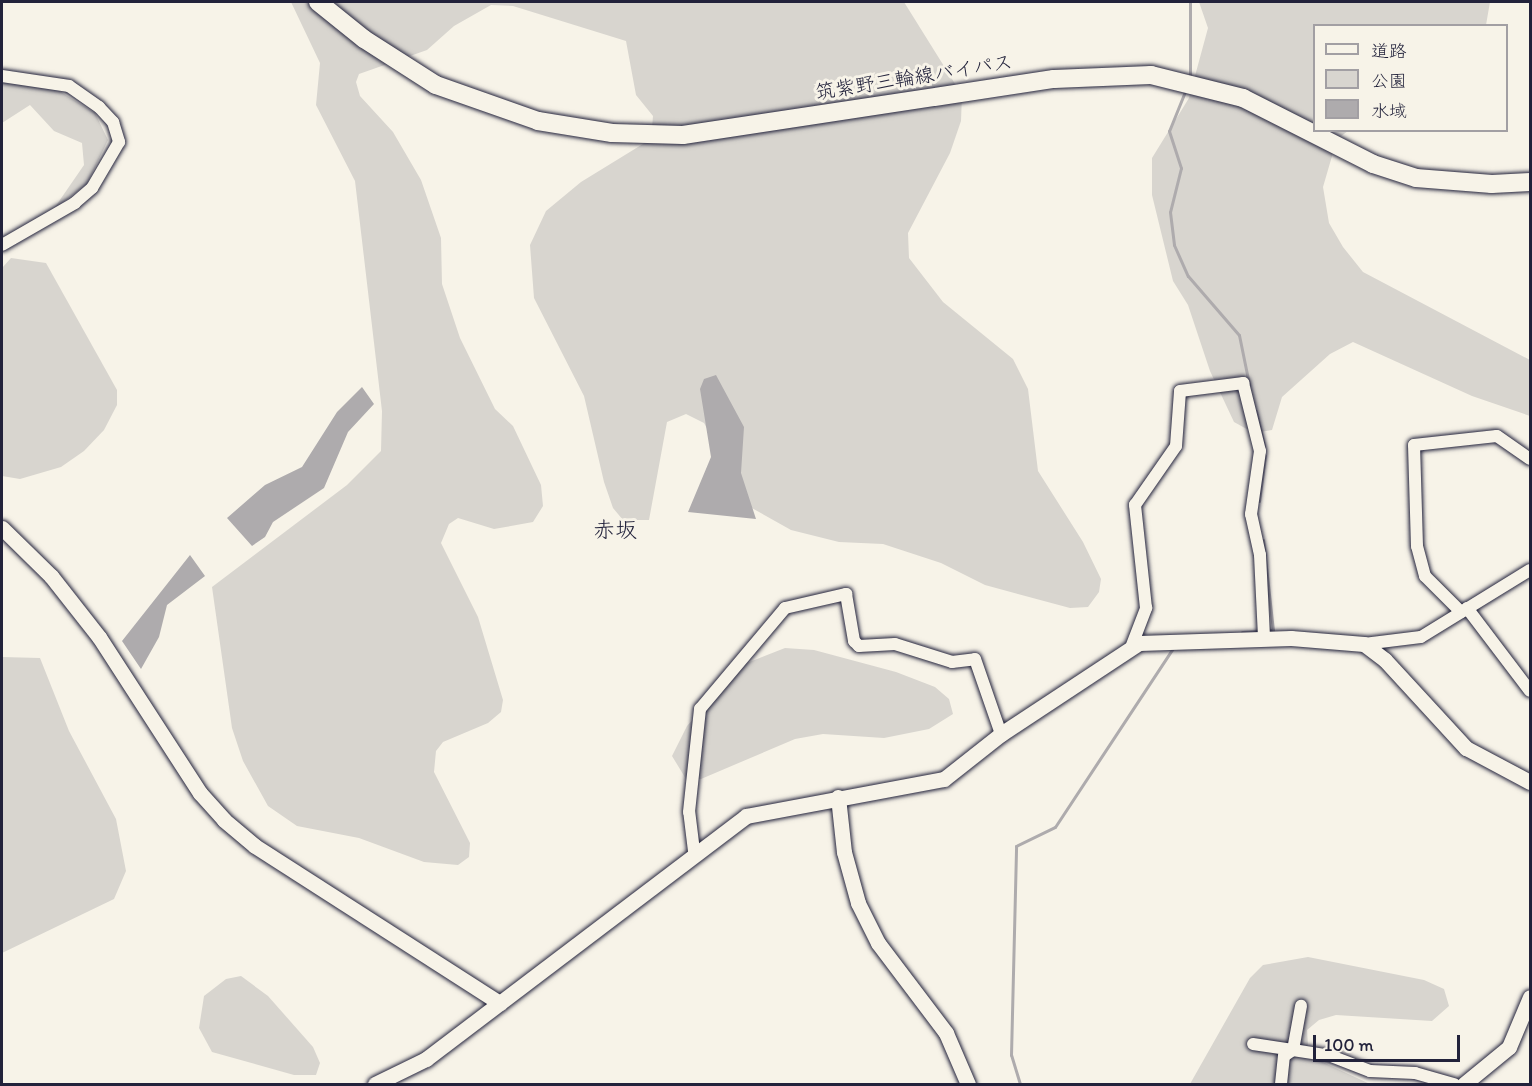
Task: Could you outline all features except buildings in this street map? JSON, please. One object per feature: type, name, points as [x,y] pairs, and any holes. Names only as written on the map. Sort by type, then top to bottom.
[{"type":"main road","name":"筑紫野三輪線バイパス","points":[[318,2],[364,39],[436,85],[538,121],[612,133],[683,135],[1054,79],[1151,75],[1243,98],[1373,164],[1416,178],[1492,184],[1530,182]]},
{"type":"street","points":[[2,76],[69,86],[99,107],[112,122],[119,142],[110,163],[84,196],[2,245]]},
{"type":"street","points":[[1132,645],[1146,608],[1135,505],[1176,446],[1180,391],[1243,383],[1260,451],[1251,522],[1260,555],[1264,638]]},
{"type":"street","points":[[1530,459],[1497,436],[1414,445],[1417,546],[1425,576],[1464,610],[1530,691]]},
{"type":"street","points":[[6,528],[51,576],[99,637],[200,794],[224,820],[255,846],[501,1003]]},
{"type":"street","points":[[375,1084],[426,1059],[694,851],[746,816],[944,779],[1001,734],[1132,645],[1264,638],[1364,644],[1421,637],[1530,570]]},
{"type":"street","points":[[694,851],[690,812],[700,709],[785,608],[846,594],[854,641],[859,646],[895,644],[952,662],[975,659],[1001,734]]},
{"type":"street","points":[[1364,644],[1385,660],[1460,743],[1479,758],[1530,783]]},
{"type":"street","points":[[838,797],[844,852],[858,903],[878,943],[946,1033],[968,1084]]},
{"type":"street","points":[[1464,1084],[1509,1047],[1530,997]]},
{"type":"street","points":[[1281,1084],[1284,1056],[1293,1050],[1302,1006]]},
{"type":"street","points":[[1253,1044],[1331,1056],[1370,1071],[1415,1073],[1454,1084]]},
{"type":"green space","points":[[291,2],[904,2],[962,95],[961,121],[950,153],[908,233],[909,258],[943,302],[1013,359],[1028,389],[1038,471],[1083,542],[1101,579],[1099,592],[1088,607],[1070,608],[985,585],[941,563],[883,544],[839,542],[791,530],[750,507],[704,423],[686,414],[667,422],[649,520],[623,520],[613,508],[604,482],[584,396],[534,298],[530,245],[546,211],[581,182],[651,139],[653,116],[636,95],[626,41],[513,6],[491,5],[454,26],[427,50],[359,74],[356,82],[360,96],[393,132],[421,180],[441,238],[442,284],[460,338],[495,409],[513,426],[541,485],[543,506],[533,522],[494,529],[458,518],[449,524],[441,543],[478,617],[503,700],[501,712],[488,723],[443,742],[436,751],[434,772],[470,843],[469,857],[458,865],[424,862],[359,838],[297,826],[268,806],[243,761],[232,728],[212,587],[347,485],[381,451],[382,411],[355,181],[316,105],[320,63]]},
{"type":"green space","points":[[1199,2],[1490,2],[1486,24],[1313,24],[1313,132],[1347,132],[1337,139],[1323,187],[1329,223],[1343,247],[1363,272],[1530,360],[1530,416],[1472,396],[1353,342],[1330,354],[1282,397],[1272,430],[1254,433],[1234,422],[1210,371],[1188,305],[1173,281],[1152,195],[1152,158],[1189,98],[1208,28]]},
{"type":"green space","points":[[2,81],[56,89],[95,113],[108,140],[87,184],[53,210],[84,165],[82,143],[54,131],[30,105],[2,123]]},
{"type":"green space","points":[[11,258],[46,263],[117,390],[117,405],[104,430],[84,451],[61,467],[20,479],[2,476],[2,268]]},
{"type":"green space","points":[[785,648],[814,650],[896,672],[935,687],[949,699],[953,714],[929,729],[884,738],[823,734],[795,739],[701,779],[686,779],[672,756],[687,726],[742,665]]},
{"type":"green space","points":[[2,657],[40,658],[69,731],[116,819],[126,871],[114,899],[2,953]]},
{"type":"green space","points":[[1308,957],[1424,980],[1444,989],[1449,1006],[1432,1021],[1336,1015],[1319,1020],[1307,1030],[1308,1046],[1316,1059],[1370,1084],[1190,1084],[1250,978],[1263,965]]},
{"type":"green space","points":[[241,976],[268,996],[313,1047],[320,1063],[316,1075],[294,1075],[212,1052],[199,1028],[204,996],[226,979]]},
{"type":"water","points":[[716,375],[744,427],[741,473],[756,519],[688,512],[711,457],[700,389],[704,379]]},
{"type":"water","points":[[362,387],[374,404],[348,432],[324,488],[273,522],[265,537],[252,546],[227,518],[265,485],[302,467],[337,412]]},
{"type":"water","points":[[190,555],[205,576],[167,605],[159,637],[141,669],[122,641]]},
{"type":"waterway","points":[[1190,2],[1190,77]]},
{"type":"waterway","points":[[1186,89],[1169,131],[1181,168],[1170,212],[1174,245],[1188,276],[1239,335],[1249,384]]},
{"type":"waterway","points":[[1256,411],[1264,445]]},
{"type":"waterway","points":[[1259,501],[1265,455]]},
{"type":"waterway","points":[[1263,540],[1273,630],[1266,631]]},
{"type":"waterway","points":[[1242,632],[1259,631]]},
{"type":"waterway","points":[[1020,1084],[1011,1055],[1016,846],[1055,827],[1173,648]]},
{"type":"district","name":"赤坂","points":[[615,530]]}]
